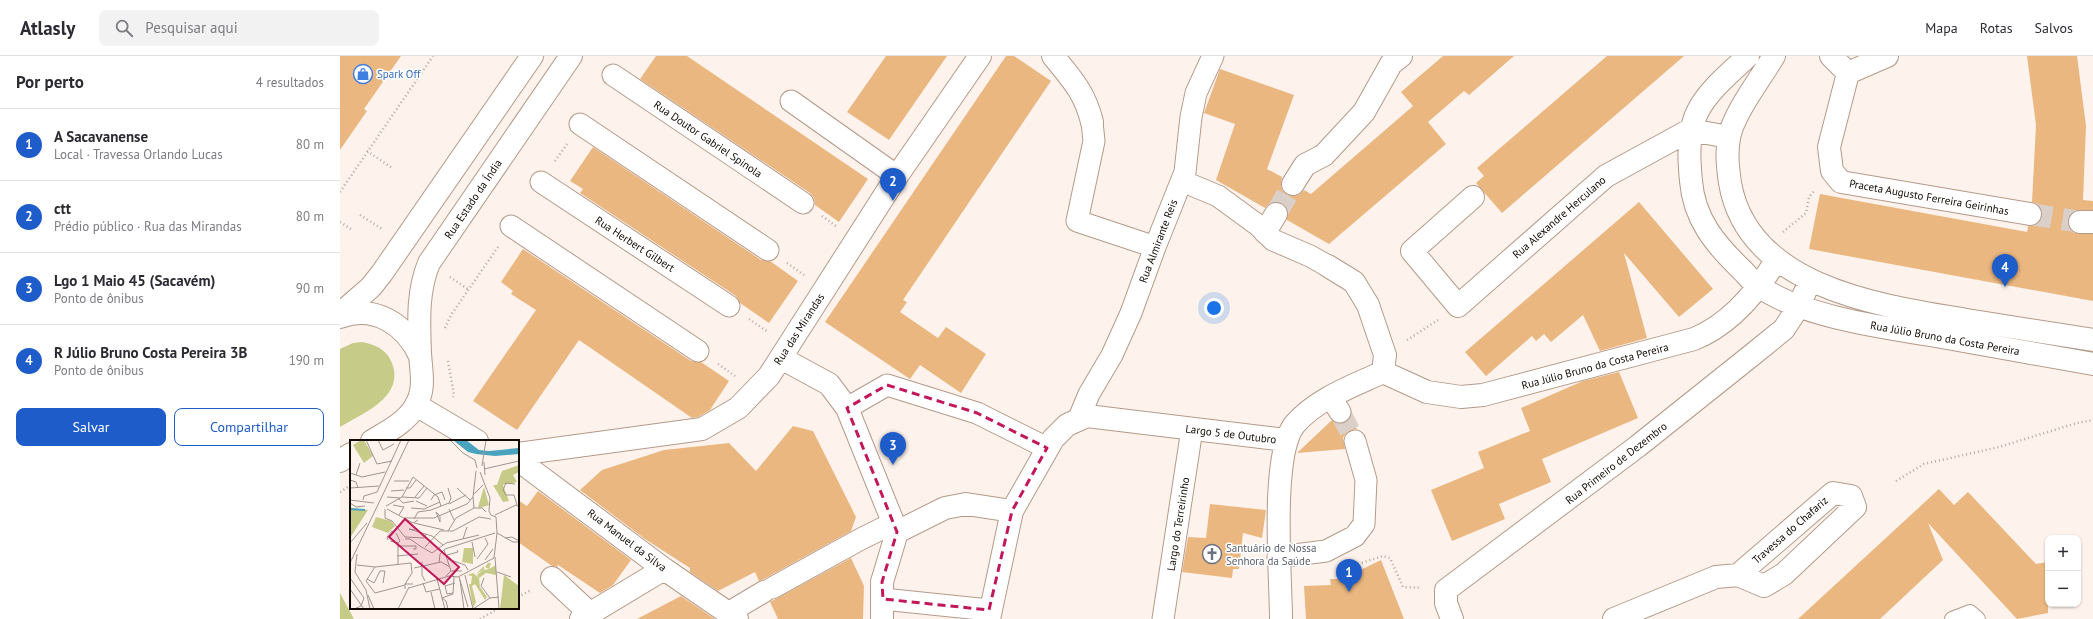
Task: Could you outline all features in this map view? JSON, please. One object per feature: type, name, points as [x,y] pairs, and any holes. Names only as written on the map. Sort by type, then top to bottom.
[{"type":"street","points":[[340,314],[371,287],[382,273],[532,56]]},
{"type":"street","name":"Rua Estado da Índia","points":[[374,440],[397,426],[416,405],[422,388],[423,372],[420,357],[420,294],[429,263],[571,56]]},
{"type":"street","name":"Rua das Mirandas","points":[[519,454],[702,429],[738,408],[769,376],[898,176],[980,56]]},
{"type":"street","points":[[1053,56],[1081,90],[1088,104],[1092,122],[1094,142],[1077,221],[1154,247]]},
{"type":"street","name":"Rua Almirante Reis","points":[[1079,418],[1089,394],[1112,355],[1131,313],[1154,247],[1182,181],[1185,172],[1191,117],[1196,93],[1213,56]]},
{"type":"street","points":[[1293,184],[1305,165],[1324,155],[1364,112],[1391,64],[1401,56]]},
{"type":"street","points":[[1748,56],[1712,88],[1700,106],[1690,130],[1729,137],[1736,118],[1774,56]]},
{"type":"street","points":[[1831,56],[1848,73],[1887,56]]},
{"type":"street","name":"Praceta Augusto Ferreira Geirinhas","points":[[1848,73],[1829,147],[1832,171],[1841,182],[2030,214]]},
{"type":"street","name":"Rua Doutor Gabriel Spinola","points":[[613,75],[803,203]]},
{"type":"street","points":[[791,101],[898,176]]},
{"type":"street","points":[[580,124],[768,250]]},
{"type":"street","name":"Rua Júlio Bruno da Costa Pereira","points":[[1690,130],[1689,159],[1691,187],[1701,222],[1730,258],[1760,287],[1799,306],[1884,327],[2093,364]]},
{"type":"street","name":"Rua Alexandre Herculano","points":[[1458,306],[1606,176],[1690,130]]},
{"type":"street","name":"Rua Júlio Bruno da Costa Pereira","points":[[1729,137],[1726,161],[1733,202],[1743,223],[1777,259],[1811,280],[1854,297],[1893,308],[2093,340]]},
{"type":"street","points":[[1182,181],[1218,196],[1270,223],[1273,240],[1328,266],[1354,282],[1368,305],[1384,363]]},
{"type":"street","name":"Rua Herbert Gilbert","points":[[541,182],[729,306]]},
{"type":"street","points":[[1458,306],[1412,251],[1473,197]]},
{"type":"street","points":[[511,226],[698,351]]},
{"type":"street","name":"Rua Júlio Bruno da Costa Pereira","points":[[1384,363],[1427,392],[1461,396],[1483,395],[1694,339],[1709,333],[1722,324],[1760,287],[1777,259]]},
{"type":"street","name":"Rua Primeiro de Dezembro","points":[[1446,590],[1638,446],[1784,329],[1799,306],[1811,280]]},
{"type":"street","name":"Rua Estado da Índia","points":[[340,317],[362,313],[378,316],[392,322],[405,331],[414,343],[420,357]]},
{"type":"street","points":[[784,352],[829,384],[847,408],[895,527],[882,582],[882,609],[989,614],[1012,511],[1053,439],[1079,418]]},
{"type":"street","name":"Largo 5 de Outubro","points":[[1079,418],[1087,416],[1286,440],[1295,425],[1322,401],[1335,405],[1384,363]]},
{"type":"street","points":[[847,408],[887,385],[977,413],[1047,448]]},
{"type":"street","points":[[416,405],[476,440]]},
{"type":"street","name":"Largo do Terreirinho","points":[[1163,619],[1192,429]]},
{"type":"street","points":[[1281,619],[1278,557],[1280,476],[1286,440]]},
{"type":"street","points":[[1278,557],[1326,551],[1355,536],[1364,524],[1366,480],[1355,441]]},
{"type":"street","points":[[340,461],[350,455]]},
{"type":"street","name":"Rua Manuel da Silva","points":[[519,461],[664,569],[733,616]]},
{"type":"street","name":"Travessa do Chafariz","points":[[1614,619],[1716,577],[1738,575],[1764,586],[1784,574],[1854,508],[1851,496],[1833,493],[1738,575]]},
{"type":"street","points":[[733,616],[769,590],[860,540],[945,508],[966,504],[1012,511]]},
{"type":"street","points":[[552,578],[583,607],[585,617],[664,569]]},
{"type":"street","points":[[1446,590],[1446,603],[1452,619]]},
{"type":"lane","points":[[1952,619],[1970,612],[1978,619]]},
{"type":"path","points":[[340,192],[433,56]]},
{"type":"path","points":[[367,151],[392,168]]},
{"type":"path","points":[[1788,229],[1806,213],[1809,197]]},
{"type":"path","points":[[803,203],[857,240]]},
{"type":"path","points":[[360,215],[385,232]]},
{"type":"path","points":[[340,222],[351,229]]},
{"type":"path","points":[[768,250],[825,289]]},
{"type":"path","points":[[445,273],[469,290]]},
{"type":"path","points":[[729,306],[784,352]]},
{"type":"path","points":[[1384,363],[1458,306]]},
{"type":"path","points":[[698,351],[756,390]]},
{"type":"path","points":[[1896,481],[1924,464],[1999,447],[2093,420]]},
{"type":"path","points":[[340,492],[350,486]]},
{"type":"path","points":[[1356,565],[1383,556],[1390,558],[1403,586],[1446,590]]},
{"type":"path","points":[[480,619],[497,609]]},
{"type":"highlighted area","points":[[887,385],[977,413],[1047,448],[1012,511],[989,610],[883,599],[882,582],[897,532],[847,408]]},
{"type":"green space","points":[[362,342],[371,344],[383,350],[389,357],[394,373],[393,384],[388,394],[380,402],[360,416],[340,427],[340,349],[353,343]]},
{"type":"green space","points":[[340,593],[354,619],[340,619]]},
{"type":"building","points":[[340,56],[401,56],[364,109],[367,111],[340,150]]},
{"type":"building","points":[[656,56],[687,56],[868,179],[839,222],[815,205],[814,198],[810,193],[640,79]]},
{"type":"building","points":[[886,56],[947,56],[889,140],[847,112]]},
{"type":"building","points":[[1006,56],[1014,56],[1051,81],[903,300],[907,302],[900,312],[938,338],[946,327],[986,354],[961,393],[920,365],[910,379],[825,322]]},
{"type":"building","points":[[1443,56],[1514,56],[1469,95],[1464,91],[1428,122],[1446,144],[1329,244],[1287,220],[1287,208],[1282,203],[1270,203],[1265,208],[1216,180],[1235,124],[1204,113],[1220,69],[1294,95],[1267,169],[1282,177],[1282,190],[1287,195],[1293,196],[1299,195],[1304,190],[1311,194],[1413,106],[1401,92]]},
{"type":"building","points":[[1607,56],[1684,56],[1502,213],[1476,183],[1484,176],[1477,168]]},
{"type":"building","points":[[2027,56],[2077,56],[2086,126],[2083,200],[2093,201],[2093,210],[2074,211],[2069,216],[2068,222],[2069,229],[2074,233],[2093,234],[2093,301],[1809,249],[1820,194],[2027,232],[2028,226],[2034,226],[2039,222],[2042,216],[2042,209],[2038,204],[2032,202],[2036,125]]},
{"type":"building","points":[[593,147],[761,260],[770,261],[798,281],[769,323],[740,303],[736,296],[580,193],[583,189],[570,181]]},
{"type":"building","points":[[1639,202],[1713,289],[1679,317],[1624,253],[1647,338],[1600,351],[1583,315],[1551,342],[1544,334],[1536,341],[1532,336],[1486,376],[1465,352]]},
{"type":"building","points":[[523,249],[691,361],[701,362],[729,381],[710,410],[698,417],[692,418],[579,340],[517,430],[473,401],[536,310],[511,294],[513,291],[501,282]]},
{"type":"building","points":[[1619,372],[1638,418],[1542,459],[1551,482],[1499,504],[1505,519],[1452,541],[1431,490],[1484,468],[1478,452],[1530,431],[1521,408],[1583,381]]},
{"type":"building","points":[[1350,418],[1357,429],[1346,433],[1343,438],[1345,449],[1297,453],[1332,420],[1341,424]]},
{"type":"building","points":[[793,426],[813,431],[856,517],[851,531],[759,581],[755,572],[718,591],[690,572],[690,568],[645,539],[580,490],[602,470],[664,450],[729,443],[756,471]]},
{"type":"building","points":[[1939,489],[1954,505],[1968,492],[2036,564],[2045,562],[2045,607],[2048,607],[2048,613],[2017,619],[1928,523],[1943,560],[1880,619],[1798,619]]},
{"type":"building","points":[[538,491],[631,560],[613,585],[600,593],[558,565],[557,567],[552,566],[519,543],[519,501],[527,506]]},
{"type":"building","name":"Santuário de Nossa Senhora da Saúde","points":[[1210,504],[1266,510],[1262,538],[1243,533],[1239,569],[1233,569],[1232,578],[1182,572],[1188,537],[1206,538]]},
{"type":"building","points":[[851,558],[864,586],[863,619],[778,619],[770,602]]},
{"type":"building","points":[[1381,560],[1404,619],[1306,619],[1304,586],[1331,585],[1330,579],[1342,579]]},
{"type":"building","points":[[681,596],[715,619],[637,619]]},
{"type":"tunnel","points":[[1276,214],[1293,184]]},
{"type":"tunnel","points":[[2030,214],[2080,222]]},
{"type":"tunnel","points":[[1340,412],[1355,441]]},
{"type":"place","name":"Spark Off","points":[[363,74]]},
{"type":"place","name":"ctt","points":[[893,201]]},
{"type":"place","name":"R Júlio Bruno Costa Pereira 3B","points":[[2005,287]]},
{"type":"place","name":"Lgo 1 Maio 45 (Sacavém)","points":[[893,465]]},
{"type":"place","name":"Santuário de Nossa Senhora da Saúde","points":[[1212,554]]},
{"type":"place","name":"A Sacavanense","points":[[1349,592]]}]
